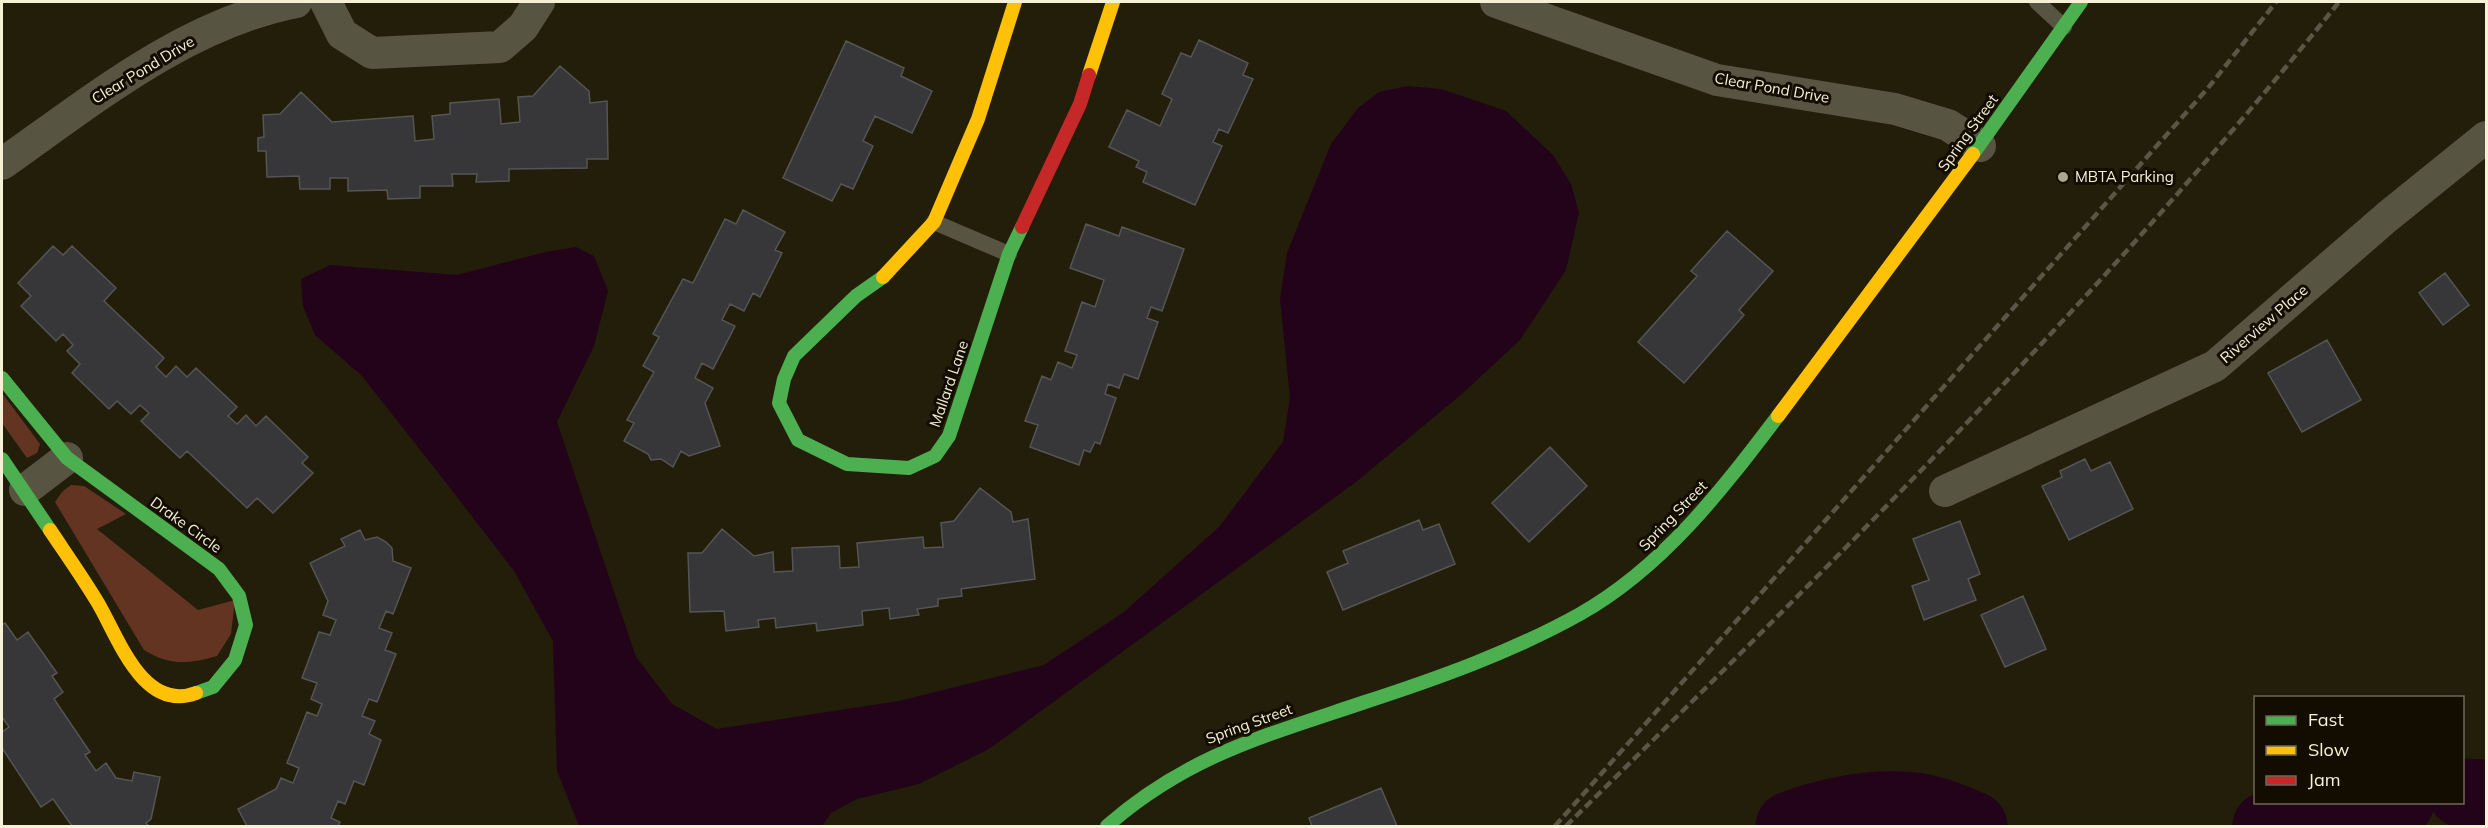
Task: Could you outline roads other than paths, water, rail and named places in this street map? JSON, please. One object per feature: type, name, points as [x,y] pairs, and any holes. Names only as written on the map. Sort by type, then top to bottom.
[{"type":"street","name":"Clear Pond Drive","points":[[2,164],[118,82],[187,40],[263,8],[296,2]]},
{"type":"street","points":[[326,2],[342,34],[372,53],[500,47],[523,27],[538,2]]},
{"type":"street","name":"Mallard Lane","points":[[1016,2],[978,119],[934,222],[889,273],[855,296],[794,356],[784,380],[779,403],[798,440],[847,464],[909,468],[934,456],[949,436],[1010,254],[1080,104],[1113,2]]},
{"type":"street","name":"Clear Pond Drive","points":[[1496,2],[1717,80],[1894,109],[1948,125],[1980,146]]},
{"type":"street","name":"Spring Street","points":[[1107,826],[1176,772],[1219,750],[1292,724],[1450,674],[1580,613],[1627,584],[1672,546],[1725,486],[1980,146],[2081,2]]},
{"type":"street","name":"Riverview Place","points":[[1945,491],[2216,366],[2388,217],[2487,138]]},
{"type":"street","name":"Drake Circle","points":[[2,378],[67,459],[219,569],[239,596],[246,625],[235,660],[213,687],[183,698],[154,689],[128,661],[98,603],[25,490],[2,459]]},
{"type":"street","points":[[25,490],[67,459]]},
{"type":"lane","points":[[2037,2],[2064,27]]},
{"type":"lane","points":[[934,222],[1010,254]]},
{"type":"waterway","points":[[2464,793],[2486,794]]},
{"type":"waterway","points":[[2267,826],[2391,804]]},
{"type":"waterway","points":[[1790,826],[1845,810],[1874,806],[1911,806],[1930,810],[1973,826]]},
{"type":"railway","points":[[1555,826],[2208,88],[2276,2]]},
{"type":"railway","points":[[1566,826],[1866,527],[2061,322],[2249,111],[2339,2]]},
{"type":"place","name":"MBTA Parking","points":[[2063,177]]}]
